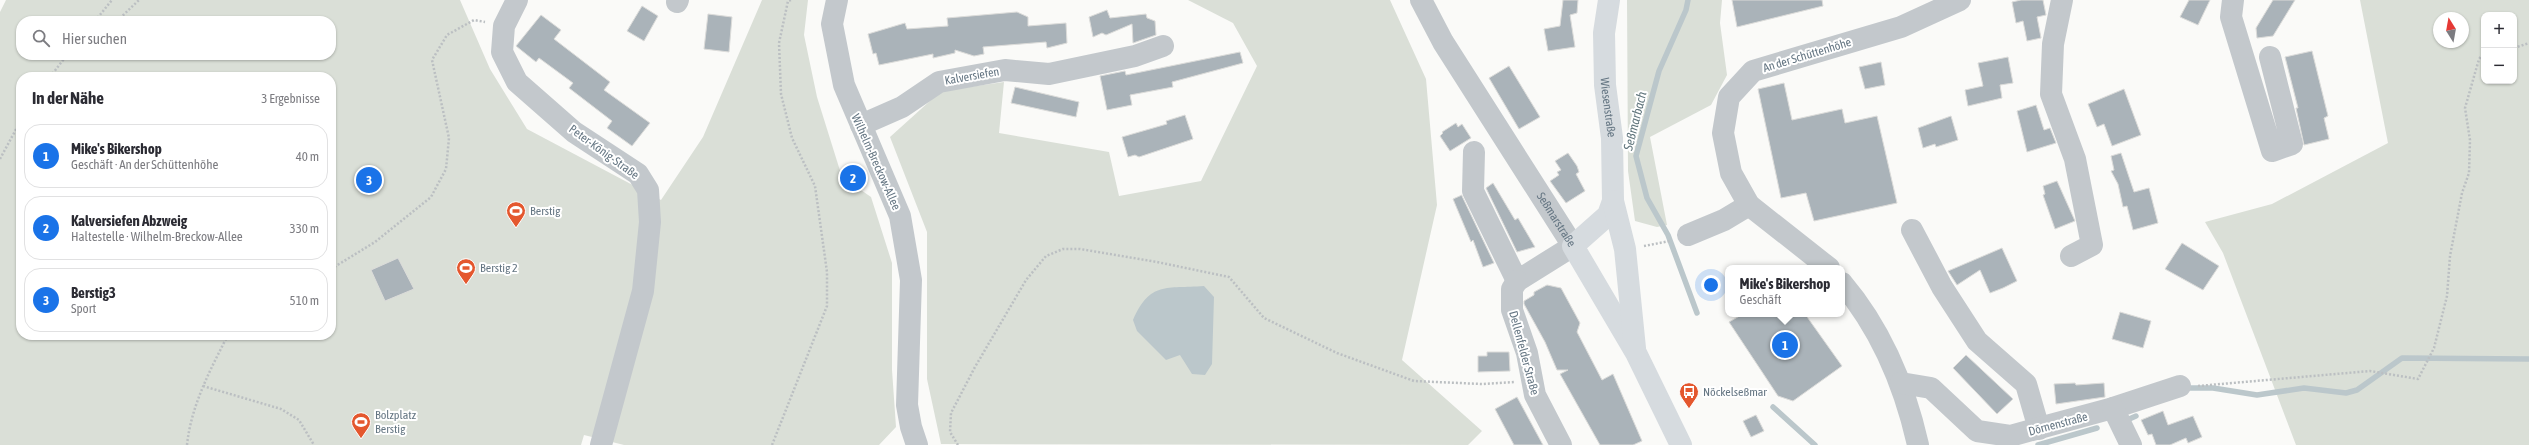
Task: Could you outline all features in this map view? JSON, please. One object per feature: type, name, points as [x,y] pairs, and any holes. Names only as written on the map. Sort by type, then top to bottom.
[{"type":"main road","name":"Wiesenstraße","points":[[1609,0],[1604,33],[1605,85],[1612,138],[1614,201],[1625,249],[1636,353]]},
{"type":"main road","points":[[1573,246],[1608,215],[1614,201]]},
{"type":"main road","name":"Seßmarstraße","points":[[1573,246],[1636,353],[1681,445]]},
{"type":"street","name":"Peter-König-Straße","points":[[517,0],[504,26],[502,52],[517,82],[574,132],[638,174],[648,190],[650,222],[643,291],[601,445]]},
{"type":"street","name":"Wilhelm-Breckow-Allee","points":[[837,0],[832,24],[838,62],[844,85],[900,216],[911,280],[907,405],[911,427],[917,445]]},
{"type":"street","name":"Seßmarstraße","points":[[1421,0],[1443,42],[1573,246]]},
{"type":"street","name":"An der Schüttenhöhe","points":[[1825,265],[1749,205],[1731,173],[1723,133],[1729,97],[1753,71],[1901,27],[1960,0]]},
{"type":"street","points":[[2062,0],[2053,44],[2051,94],[2075,159],[2092,245],[2071,256]]},
{"type":"street","points":[[2233,0],[2231,17],[2272,151],[2292,144],[2270,57]]},
{"type":"street","name":"Kalversiefen","points":[[861,125],[902,107],[939,82],[1005,70],[1049,74],[1135,56],[1163,46]]},
{"type":"street","points":[[1474,152],[1473,191],[1517,281],[1573,246]]},
{"type":"street","points":[[1688,235],[1724,220],[1749,205]]},
{"type":"street","points":[[1912,230],[1942,287],[1977,341],[2026,384],[2039,429]]},
{"type":"street","name":"Dellenfelder Straße","points":[[1517,281],[1512,288],[1511,300],[1527,353],[1531,381],[1535,395],[1560,445]]},
{"type":"street","points":[[1845,287],[1858,303],[1901,383],[1918,445]]},
{"type":"street","name":"Dörnenstraße","points":[[1901,383],[1931,388],[1977,431],[2010,436],[2113,408],[2180,386]]},
{"type":"street","points":[[2113,408],[2131,445]]},
{"type":"path","points":[[99,16],[112,0]]},
{"type":"path","points":[[122,16],[139,0]]},
{"type":"path","points":[[772,445],[827,306],[827,272],[815,186],[792,138],[781,94],[779,43],[788,2],[791,0]]},
{"type":"path","points":[[336,266],[374,242],[431,197],[446,169],[449,138],[432,60],[447,35],[474,20],[504,26]]},
{"type":"path","points":[[2517,47],[2529,43]]},
{"type":"path","points":[[2180,386],[2214,386],[2370,371],[2386,375],[2418,379],[2430,358],[2441,327],[2447,296],[2450,256],[2462,193],[2469,173],[2470,140],[2465,108],[2481,57]]},
{"type":"path","points":[[54,72],[63,60]]},
{"type":"path","points":[[0,159],[16,129]]},
{"type":"path","points":[[958,445],[950,432],[951,413],[1026,280],[1046,256],[1063,249],[1157,262],[1229,277],[1264,318],[1337,353],[1414,381],[1482,384],[1531,381]]},
{"type":"path","points":[[187,445],[188,431],[203,386],[226,340]]},
{"type":"path","points":[[203,386],[281,409],[299,420],[314,445]]},
{"type":"shaded area","points":[[6,0],[460,0],[490,69],[527,129],[661,200],[703,137],[762,0],[808,0],[804,35],[817,97],[842,177],[871,197],[892,263],[892,370],[896,427],[879,445],[624,445],[584,435],[581,445],[0,445],[0,12]]},
{"type":"shaded area","points":[[1188,0],[1390,0],[1426,79],[1437,205],[1402,360],[1482,431],[1468,445],[941,444],[927,379],[927,232],[890,137],[941,91],[1004,82],[999,133],[1109,152],[1119,196],[1201,181],[1257,66],[1233,23]]},
{"type":"shaded area","points":[[1627,0],[1722,0],[1720,23],[1727,75],[1711,105],[1650,137],[1667,225],[1657,227],[1635,221],[1628,171]]},
{"type":"shaded area","points":[[2360,0],[2529,0],[2529,445],[2296,445],[2223,253],[2205,222],[2272,204],[2388,143]]},
{"type":"shaded area","points":[[1204,286],[1214,297],[1212,364],[1205,375],[1192,374],[1180,355],[1166,360],[1137,331],[1133,320],[1139,307],[1153,293],[1169,288]]},
{"type":"building","points":[[1563,0],[1578,0],[1577,13],[1570,15],[1575,47],[1548,51],[1544,29],[1560,26]]},
{"type":"building","points":[[1732,0],[1822,0],[1823,6],[1737,27]]},
{"type":"building","points":[[2021,0],[2043,0],[2046,15],[2037,17],[2041,38],[2027,41],[2023,21],[2016,23],[2012,2]]},
{"type":"building","points":[[2189,0],[2210,0],[2198,25],[2180,17]]},
{"type":"building","points":[[2273,0],[2295,0],[2273,36],[2257,38],[2256,28]]},
{"type":"building","points":[[642,6],[658,16],[644,41],[627,31]]},
{"type":"building","points":[[1107,10],[1110,18],[1146,14],[1147,18],[1155,21],[1156,35],[1133,43],[1132,24],[1106,35],[1102,33],[1093,37],[1089,17]]},
{"type":"building","points":[[1017,12],[1028,17],[1028,26],[1066,23],[1067,43],[1047,48],[1046,42],[983,47],[984,54],[974,56],[955,50],[955,53],[933,58],[933,54],[879,65],[876,53],[873,54],[868,34],[905,23],[907,29],[948,26],[947,18]]},
{"type":"building","points":[[708,14],[732,17],[729,52],[704,49]]},
{"type":"building","points":[[541,15],[561,30],[554,39],[610,82],[604,90],[650,123],[632,146],[607,128],[612,121],[569,88],[573,83],[539,58],[536,62],[516,46]]},
{"type":"building","points":[[2312,51],[2328,116],[2324,118],[2329,139],[2304,145],[2296,108],[2298,108],[2285,57]]},
{"type":"building","points":[[1240,52],[1243,63],[1172,82],[1173,87],[1130,95],[1132,105],[1107,110],[1100,76],[1125,71],[1126,75]]},
{"type":"building","points":[[2008,57],[2013,83],[2000,85],[2002,98],[1968,106],[1965,90],[1983,86],[1978,63]]},
{"type":"building","points":[[1881,62],[1885,85],[1865,89],[1859,67]]},
{"type":"building","points":[[1509,66],[1540,117],[1519,129],[1489,78]]},
{"type":"building","points":[[1784,83],[1792,120],[1842,109],[1845,123],[1877,116],[1897,203],[1814,221],[1806,193],[1781,198],[1758,89]]},
{"type":"building","points":[[1015,87],[1079,102],[1076,117],[1011,103]]},
{"type":"building","points":[[2124,89],[2141,135],[2112,146],[2104,124],[2097,127],[2088,104]]},
{"type":"building","points":[[2036,105],[2044,130],[2050,128],[2056,143],[2027,152],[2017,111]]},
{"type":"building","points":[[1185,115],[1193,139],[1139,157],[1135,155],[1128,157],[1122,137],[1167,124],[1166,121]]},
{"type":"building","points":[[1951,116],[1958,140],[1936,147],[1935,144],[1923,148],[1918,128]]},
{"type":"building","points":[[1456,123],[1458,127],[1462,124],[1471,138],[1450,151],[1440,136],[1443,133],[1442,132]]},
{"type":"building","points":[[1568,153],[1577,166],[1579,172],[1576,174],[1585,191],[1566,203],[1550,181],[1559,175],[1557,172],[1561,170],[1555,161]]},
{"type":"building","points":[[2121,153],[2134,192],[2149,188],[2158,223],[2133,230],[2127,206],[2123,207],[2118,184],[2111,171],[2114,170],[2111,156]]},
{"type":"building","points":[[2057,181],[2075,221],[2055,229],[2043,195],[2045,194],[2043,186]]},
{"type":"building","points":[[1493,183],[1515,220],[1518,218],[1535,247],[1517,252],[1486,188]]},
{"type":"building","points":[[1462,195],[1494,263],[1483,267],[1473,240],[1471,242],[1453,199]]},
{"type":"building","points":[[2182,243],[2219,266],[2203,290],[2165,269]]},
{"type":"building","points":[[2002,248],[2017,281],[2003,288],[1990,293],[1980,270],[1957,285],[1948,271]]},
{"type":"building","points":[[398,258],[414,289],[385,301],[371,270]]},
{"type":"building","points":[[1547,285],[1561,288],[1580,323],[1577,332],[1602,380],[1613,374],[1642,441],[1633,445],[1600,445],[1560,374],[1568,370],[1557,370],[1545,342],[1524,304],[1524,301],[1534,295],[1534,292]]},
{"type":"building","points":[[2120,312],[2151,321],[2143,348],[2112,339]]},
{"type":"building","points":[[1738,317],[1807,317],[1842,366],[1793,401],[1778,396],[1729,322]]},
{"type":"building","points":[[1487,352],[1509,352],[1510,371],[1478,372],[1478,356],[1487,356]]},
{"type":"building","points":[[1966,355],[2013,399],[1997,414],[1953,368]]},
{"type":"building","points":[[2075,383],[2076,385],[2104,383],[2105,397],[2056,404],[2054,384]]},
{"type":"building","points":[[1517,397],[1543,445],[1514,445],[1495,409]]},
{"type":"building","points":[[2163,411],[2168,425],[2193,416],[2202,437],[2188,443],[2186,438],[2170,445],[2156,445],[2152,434],[2148,435],[2141,420]]},
{"type":"building","points":[[1756,415],[1764,431],[1751,437],[1743,421]]},
{"type":"waterway","name":"Seßmarbach","points":[[1688,0],[1686,10],[1659,71],[1636,156],[1647,198],[1668,235],[1697,313]]},
{"type":"waterway","points":[[2183,388],[2213,388],[2257,395],[2304,388],[2346,393],[2357,390],[2402,358],[2529,359]]},
{"type":"waterway","name":"Seßmarbach","points":[[1773,407],[1815,445]]},
{"type":"waterway","points":[[2127,420],[2136,416]]},
{"type":"waterway","points":[[2038,445],[2097,428]]},
{"type":"place","name":"Kalversiefen Abzweig","points":[[853,178]]},
{"type":"place","name":"Berstig3","points":[[369,180]]},
{"type":"place","name":"Berstig","points":[[516,228]]},
{"type":"place","name":"Berstig 2","points":[[466,285]]},
{"type":"place","name":"Mike's Bikershop","points":[[1785,345]]},
{"type":"place","name":"Nöckelseßmar","points":[[1689,409]]},
{"type":"place","name":"Bolzplatz Berstig","points":[[361,439]]}]
